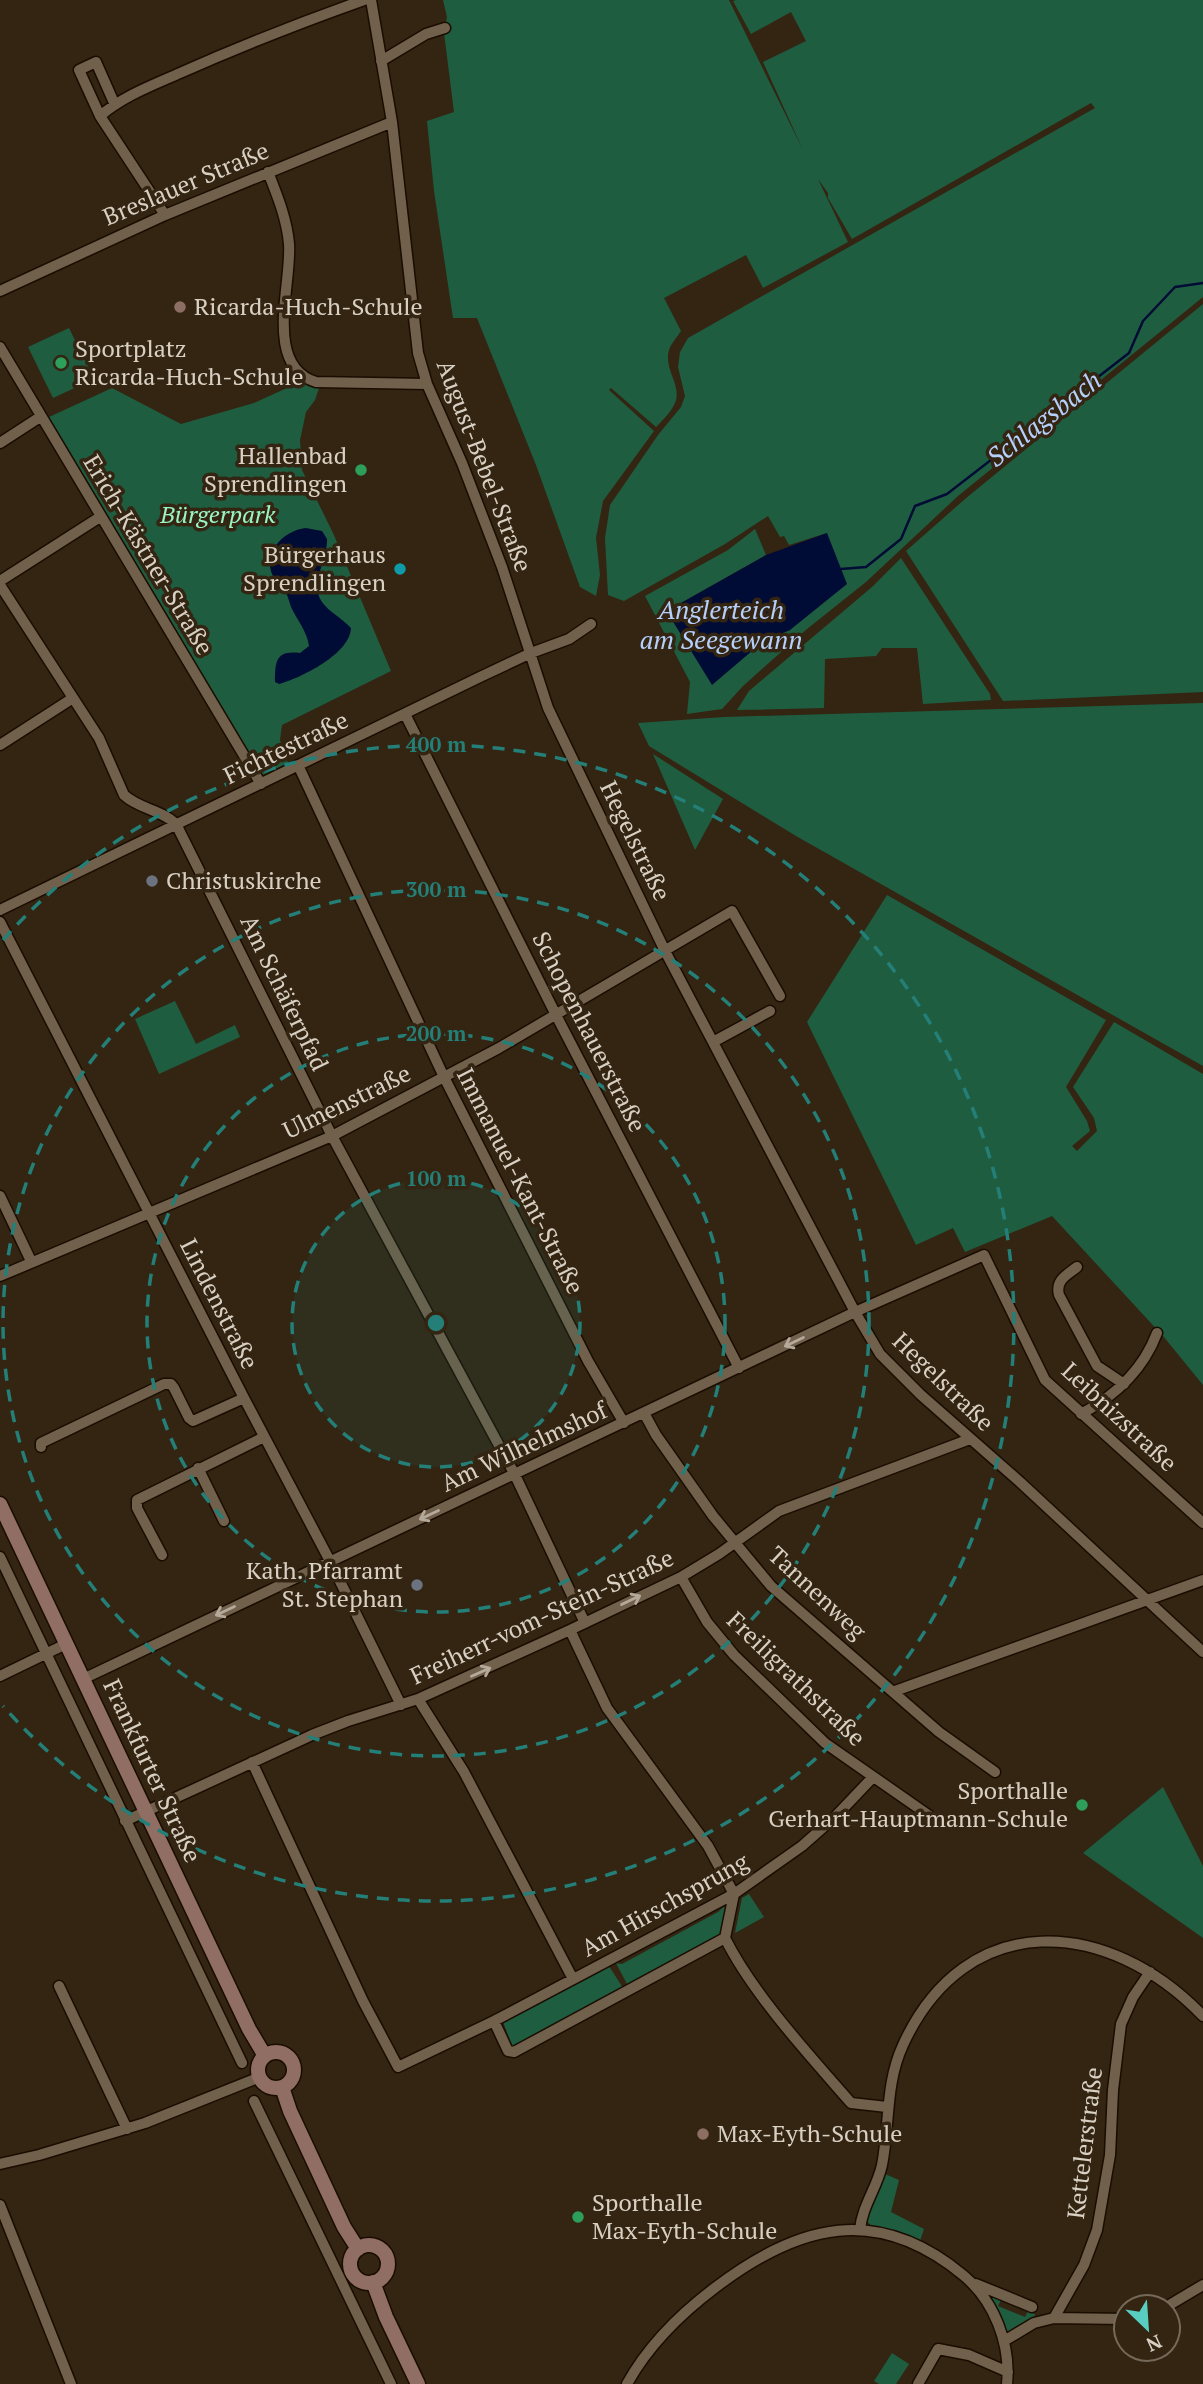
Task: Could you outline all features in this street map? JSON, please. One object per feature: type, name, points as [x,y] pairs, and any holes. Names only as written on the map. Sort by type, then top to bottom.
[{"type":"street","points":[[100,116],[115,105],[200,64],[365,0]]},
{"type":"street","name":"August-Bebel-Straße","points":[[371,0],[392,122],[418,353],[427,384],[462,463],[502,567],[531,653]]},
{"type":"street","points":[[381,61],[426,34],[445,28]]},
{"type":"street","points":[[115,105],[96,62],[79,71],[100,116],[164,215]]},
{"type":"street","name":"Breslauer Straße","points":[[0,291],[164,215],[392,122]]},
{"type":"street","points":[[268,172],[288,232],[284,328],[289,356],[296,369],[307,380],[323,383],[427,384]]},
{"type":"street","name":"Erich-Kästner-Straße","points":[[0,346],[261,784]]},
{"type":"street","points":[[0,443],[40,417]]},
{"type":"street","points":[[100,517],[0,583],[101,741],[124,795],[176,824]]},
{"type":"street","name":"Fichtestraße","points":[[0,910],[405,713],[531,653],[569,639],[591,624]]},
{"type":"street","name":"Hegelstraße","points":[[531,653],[548,708],[665,951],[855,1312],[880,1354],[921,1395],[1203,1653]]},
{"type":"street","points":[[0,745],[73,698]]},
{"type":"street","name":"Schopenhauerstraße","points":[[405,713],[556,1016],[740,1368]]},
{"type":"street","name":"Immanuel-Kant-Straße","points":[[298,765],[444,1077],[588,1360],[624,1423]]},
{"type":"street","name":"Am Schäferpfad","points":[[176,824],[332,1136],[515,1475],[585,1623]]},
{"type":"street","name":"Ulmenstraße","points":[[0,1276],[30,1261],[332,1136],[556,1016],[732,911],[780,996]]},
{"type":"street","name":"Lindenstraße","points":[[0,922],[401,1704]]},
{"type":"street","points":[[713,1042],[770,1011]]},
{"type":"street","points":[[0,1196],[30,1261]]},
{"type":"street","name":"Am Wilhelmshof","points":[[83,1679],[855,1312],[984,1255]]},
{"type":"street","name":"Leibnizstraße","points":[[984,1255],[1045,1380],[1203,1523]]},
{"type":"street","points":[[1077,1267],[1058,1284],[1059,1295],[1097,1366],[1124,1384]]},
{"type":"street","points":[[1080,1414],[1103,1401],[1124,1384],[1140,1366],[1157,1333]]},
{"type":"street","points":[[41,1447],[41,1443],[164,1384],[171,1384],[193,1421],[244,1398]]},
{"type":"street","name":"Tannenweg","points":[[644,1413],[735,1543],[771,1586],[939,1731],[995,1772]]},
{"type":"street","points":[[162,1555],[137,1508],[137,1500],[264,1437]]},
{"type":"street","name":"Freiherr-vom-Stein-Straße","points":[[125,1821],[330,1727],[418,1699],[585,1623],[681,1577],[779,1511],[970,1439]]},
{"type":"street","points":[[198,1468],[224,1521]]},
{"type":"street","name":"Frankfurter Straße","points":[[0,1504],[249,2029],[265,2056]]},
{"type":"street","name":"Frankfurter Straße","points":[[0,1558],[242,2063]]},
{"type":"street","name":"Freiligrathstraße","points":[[681,1577],[707,1622],[734,1655],[825,1744],[934,1819]]},
{"type":"street","points":[[895,1691],[1203,1580]]},
{"type":"street","points":[[570,1630],[607,1708],[708,1846],[734,1894],[725,1938],[738,1961],[774,2010],[851,2103],[887,2107]]},
{"type":"street","points":[[0,1676],[66,1644]]},
{"type":"street","points":[[418,1699],[464,1772],[573,1979]]},
{"type":"street","name":"Am Hirschsprung","points":[[252,1762],[363,2001],[398,2067],[494,2021],[734,1894],[802,1846],[836,1816],[873,1777]]},
{"type":"street","points":[[494,2021],[508,2051],[514,2052],[725,1938]]},
{"type":"street","points":[[860,2230],[863,2211],[881,2167],[889,2090],[897,2060],[922,2012],[949,1980],[981,1958],[1025,1944],[1046,1941],[1066,1941],[1106,1951],[1150,1972],[1203,2016]]},
{"type":"street","name":"Kettelerstraße","points":[[1054,2318],[1084,2265],[1097,2230],[1110,2155],[1114,2076],[1121,2024],[1133,1997],[1150,1972]]},
{"type":"street","points":[[59,1986],[127,2129]]},
{"type":"street","points":[[277,2053],[288,2057],[292,2062],[291,2079],[282,2087],[268,2086],[260,2077],[260,2064],[265,2056],[277,2053]]},
{"type":"street","points":[[0,2164],[127,2129],[260,2077]]},
{"type":"street","points":[[282,2087],[290,2111],[339,2216],[358,2249]]},
{"type":"street","points":[[254,2101],[391,2384]]},
{"type":"street","points":[[0,2205],[71,2384]]},
{"type":"street","points":[[627,2384],[648,2351],[682,2314],[747,2265],[781,2246],[830,2231],[860,2230],[886,2234],[921,2245],[974,2283],[1032,2307]]},
{"type":"street","points":[[374,2246],[386,2257],[387,2270],[373,2283],[357,2279],[351,2269],[351,2258],[358,2249],[374,2246]]},
{"type":"street","points":[[373,2283],[418,2384]]},
{"type":"street","points":[[974,2283],[990,2307],[1004,2341],[1009,2372],[1007,2384]]},
{"type":"street","points":[[1182,2297],[1203,2285]]},
{"type":"street","points":[[1004,2341],[1034,2323],[1054,2318],[1112,2319]]},
{"type":"street","points":[[918,2384],[938,2349],[969,2355],[1009,2372]]},
{"type":"green space","points":[[443,0],[729,0],[803,150],[763,62],[806,41],[791,12],[751,34],[733,1],[1203,0],[1203,297],[958,496],[866,582],[807,629],[743,686],[722,709],[687,714],[690,682],[645,596],[728,550],[755,529],[766,555],[681,603],[765,640],[790,630],[827,533],[789,545],[784,536],[780,537],[768,516],[725,544],[624,601],[608,595],[605,538],[610,505],[658,435],[681,407],[685,396],[678,367],[680,352],[688,338],[1095,108],[1091,103],[852,239],[818,179],[848,242],[763,288],[746,255],[664,298],[681,331],[670,348],[668,357],[677,392],[676,398],[670,411],[656,427],[611,388],[609,390],[654,431],[603,501],[596,538],[600,575],[596,596],[580,587],[536,465],[477,318],[453,318],[434,191],[427,121],[454,112],[444,33],[447,17]]},
{"type":"green space","points":[[1203,304],[1203,692],[1003,701],[906,551],[965,499]]},
{"type":"green space","name":"Sportplatz Ricarda-Huch-Schule","points":[[69,328],[94,379],[53,398],[28,347]]},
{"type":"green space","name":"Bürgerpark","points":[[300,382],[319,388],[315,400],[306,412],[300,440],[302,470],[333,533],[391,671],[282,725],[280,740],[288,763],[263,775],[49,417],[112,388],[181,424],[254,403]]},
{"type":"green space","points":[[901,558],[990,694],[991,700],[923,704],[917,648],[882,648],[876,656],[825,659],[824,708],[737,710],[749,691],[872,587]]},
{"type":"green space","points":[[1203,703],[1203,1066],[796,836],[649,746],[638,723],[724,717]]},
{"type":"green space","points":[[653,754],[723,799],[695,850]]},
{"type":"green space","points":[[887,895],[1106,1020],[1066,1087],[1087,1121],[1090,1131],[1072,1146],[1077,1151],[1097,1131],[1094,1118],[1073,1087],[1114,1022],[1203,1074],[1203,1385],[1163,1336],[1052,1216],[965,1252],[953,1228],[916,1245],[807,1022]]},
{"type":"green space","points":[[175,1001],[196,1044],[235,1025],[240,1037],[159,1074],[135,1019]]},
{"type":"green space","points":[[1163,1787],[1203,1866],[1203,1938],[1083,1853]]},
{"type":"green space","points":[[749,1894],[764,1917],[735,1933],[742,1898]]},
{"type":"green space","points":[[726,1905],[720,1937],[628,1986],[616,1963],[622,1964],[718,1912]]},
{"type":"green space","points":[[609,1966],[623,1988],[513,2048],[503,2022]]},
{"type":"green space","points":[[885,2174],[899,2180],[891,2212],[924,2229],[920,2241],[873,2228],[867,2221],[867,2215]]},
{"type":"green space","points":[[992,2296],[1001,2300],[998,2306],[1025,2317],[1028,2311],[1035,2314],[1034,2318],[1008,2333],[989,2298]]},
{"type":"green space","points":[[892,2353],[909,2364],[896,2384],[879,2384],[874,2381]]},
{"type":"water","points":[[306,528],[322,531],[327,539],[317,587],[322,602],[351,628],[349,638],[334,656],[323,664],[279,684],[275,682],[278,658],[286,653],[300,653],[309,646],[286,593],[272,574],[271,557],[273,550],[284,537]]},
{"type":"water","name":"Anglerteich am Seegewann","points":[[827,533],[847,584],[790,630],[765,640],[712,685],[672,620],[681,603],[766,555]]},
{"type":"waterway","name":"Schlagsbach","points":[[841,569],[866,567],[901,539],[915,506],[947,494],[1129,353],[1143,321],[1175,287],[1203,283]]},
{"type":"place","name":"Ricarda-Huch-Schule","points":[[180,307]]},
{"type":"place","name":"Sportplatz Ricarda-Huch-Schule","points":[[61,363]]},
{"type":"place","name":"Hallenbad Sprendlingen","points":[[361,470]]},
{"type":"place","name":"Bürgerhaus Sprendlingen","points":[[400,569]]},
{"type":"place","name":"Christuskirche","points":[[152,881]]},
{"type":"place","name":"Kath. Pfarramt St. Stephan","points":[[417,1585]]},
{"type":"place","name":"Sporthalle Gerhart-Hauptmann-Schule","points":[[1082,1805]]},
{"type":"place","name":"Max-Eyth-Schule","points":[[703,2134]]},
{"type":"place","name":"Sporthalle Max-Eyth-Schule","points":[[578,2217]]}]
